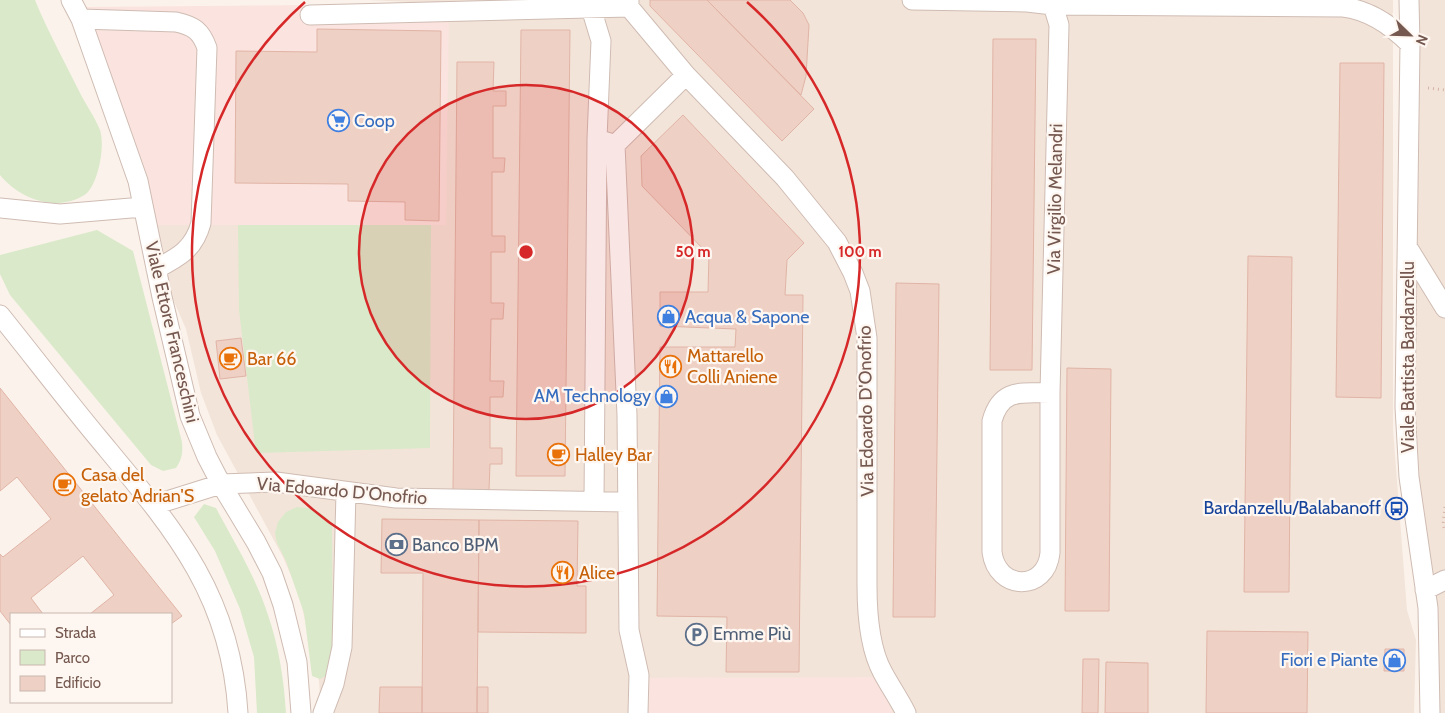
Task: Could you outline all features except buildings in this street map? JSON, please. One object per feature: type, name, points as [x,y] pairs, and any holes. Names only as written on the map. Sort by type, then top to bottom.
[{"type":"street","name":"Viale Ettore Franceschini","points":[[71,0],[81,19],[138,181],[190,416],[221,484],[272,573],[284,604],[297,662],[301,713]]},
{"type":"street","points":[[912,0],[1027,2],[1053,5],[1348,3],[1353,8],[1369,14],[1395,30],[1410,44]]},
{"type":"street","name":"Viale Battista Bardanzellu","points":[[1408,0],[1410,44],[1406,434],[1410,488],[1429,629],[1430,713]]},
{"type":"street","points":[[591,4],[601,41],[606,142],[627,414],[628,630],[639,675],[638,713]]},
{"type":"street","points":[[310,15],[629,4]]},
{"type":"street","name":"Via Edoardo D'Onofrio","points":[[629,4],[686,75],[785,178],[810,208],[837,242],[857,282],[864,314],[867,344],[867,597],[869,621],[882,672],[906,713]]},
{"type":"street","name":"Via Virgilio Melandri","points":[[1050,393],[1021,393],[1006,397],[995,410],[992,421],[993,561],[1000,574],[1006,578],[1021,582],[1036,578],[1042,574],[1050,558],[1050,393],[1059,25],[1053,5]]},
{"type":"street","points":[[81,19],[176,22],[199,32],[207,48],[201,223],[195,239],[186,251],[156,269]]},
{"type":"street","points":[[594,501],[606,142],[686,75]]},
{"type":"street","points":[[0,208],[60,214],[143,207]]},
{"type":"street","points":[[1408,248],[1445,308]]},
{"type":"street","points":[[0,315],[154,505],[180,542],[210,594],[225,635],[230,654],[238,713]]},
{"type":"street","name":"Via Edoardo D'Onofrio","points":[[154,505],[221,484],[276,482],[312,485],[346,492],[409,498],[627,502]]},
{"type":"street","points":[[323,713],[334,684],[344,629],[346,492]]},
{"type":"street","points":[[1425,590],[1445,580]]},
{"type":"path","points":[[1445,507],[1443,524],[1445,531]]},
{"type":"shaded area","points":[[368,0],[1393,0],[1393,429],[1407,610],[1416,640],[1414,713],[321,713],[319,681],[299,594],[283,557],[217,435],[201,393],[186,329],[162,274],[152,225],[431,225],[449,4]]},
{"type":"shaded area","points":[[1412,0],[1445,0],[1445,713],[1435,713],[1411,457]]},
{"type":"shaded area","points":[[449,4],[446,225],[152,225],[79,7]]},
{"type":"shaded area","points":[[876,677],[893,713],[647,713],[648,678]]},
{"type":"green space","points":[[0,0],[35,0],[45,24],[100,130],[102,145],[98,171],[88,192],[75,200],[60,203],[43,202],[27,196],[12,187],[0,175]]},
{"type":"green space","points":[[238,225],[431,225],[430,448],[256,453],[239,310]]},
{"type":"green space","points":[[97,230],[133,251],[182,442],[182,456],[176,468],[163,471],[151,465],[10,295],[0,274],[0,255]]},
{"type":"green space","points":[[204,504],[216,508],[244,560],[263,601],[278,651],[286,713],[257,713],[254,657],[240,609],[215,551],[194,517]]},
{"type":"green space","points":[[297,507],[316,511],[332,524],[333,664],[329,674],[320,679],[312,676],[304,613],[286,561],[277,543],[275,533],[278,522],[286,512]]},
{"type":"place","name":"Coop","points":[[338,121]]},
{"type":"place","name":"Acqua & Sapone","points":[[669,317]]},
{"type":"place","name":"Bar 66","points":[[231,359]]},
{"type":"place","name":"Mattarello Colli Aniene","points":[[671,366]]},
{"type":"place","name":"AM Technology","points":[[667,396]]},
{"type":"place","name":"Halley Bar","points":[[559,455]]},
{"type":"place","name":"Casa del gelato Adrian'S","points":[[65,485]]},
{"type":"place","name":"Bardanzellu/Balabanoff","points":[[1397,508]]},
{"type":"place","name":"Banco BPM","points":[[396,545]]},
{"type":"place","name":"Alice","points":[[563,573]]},
{"type":"place","name":"Emme Più","points":[[697,634]]},
{"type":"place","name":"Fiori e Piante","points":[[1394,660]]}]
